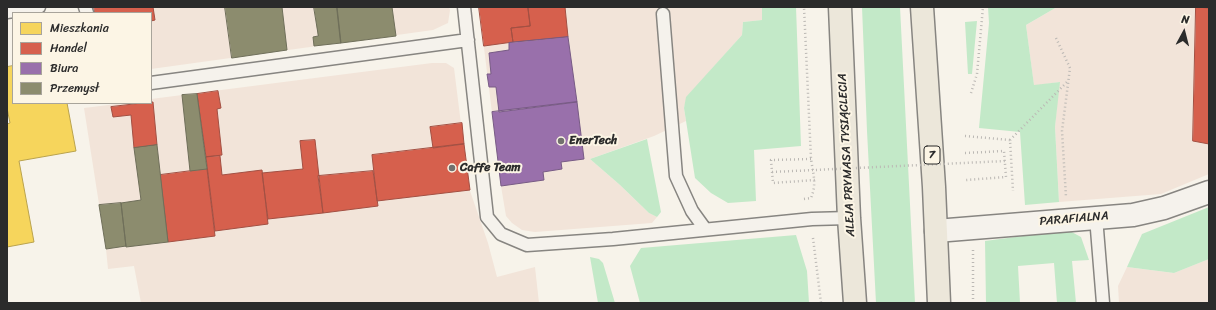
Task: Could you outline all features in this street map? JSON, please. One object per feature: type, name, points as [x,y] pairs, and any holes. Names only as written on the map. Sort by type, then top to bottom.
[{"type":"main road","name":"ALEJA PRYMASA TYSIĄCLECIA","points":[[840,7],[854,303]]},
{"type":"main road","name":"7","points":[[922,7],[939,303]]},
{"type":"street","name":"PARAFIALNA","points":[[936,231],[1133,215],[1164,208],[1209,192]]},
{"type":"lane","points":[[7,12],[39,7]]},
{"type":"lane","points":[[464,7],[487,217],[501,234],[527,245],[614,239],[812,219],[849,218]]},
{"type":"lane","points":[[662,14],[676,176],[692,211],[705,230]]},
{"type":"lane","points":[[152,83],[468,40]]},
{"type":"lane","points":[[1096,217],[1103,303]]},
{"type":"path","points":[[804,7],[811,159],[815,180],[815,189],[811,198],[813,241],[822,303]]},
{"type":"path","points":[[971,93],[978,74],[983,7]]},
{"type":"path","points":[[1056,38],[1070,68],[1062,131],[1066,198]]},
{"type":"path","points":[[1013,191],[1010,140],[1068,82]]},
{"type":"path","points":[[965,136],[1010,140]]},
{"type":"path","points":[[965,153],[1004,152],[1006,177],[966,180]]},
{"type":"path","points":[[811,159],[771,160],[773,183],[815,180]]},
{"type":"path","points":[[772,172],[1005,161]]},
{"type":"path","points":[[797,201],[811,198]]},
{"type":"path","points":[[973,244],[973,303]]},
{"type":"shaded area","points":[[93,7],[449,7],[450,10],[448,23],[433,30],[152,69],[152,12],[94,12]]},
{"type":"shaded area","points":[[479,7],[762,7],[762,20],[743,22],[742,35],[687,97],[684,108],[686,121],[654,136],[590,159],[649,213],[657,217],[652,223],[535,232],[522,230],[512,223],[506,216]]},
{"type":"shaded area","points":[[1057,7],[1209,7],[1209,174],[1161,194],[1059,202],[1055,127],[1059,82],[1034,86],[1026,25]]},
{"type":"shaded area","points":[[432,63],[446,63],[454,68],[469,188],[488,243],[497,277],[535,267],[539,303],[141,303],[134,266],[108,269],[84,108],[117,104],[152,104],[152,99]]},
{"type":"shaded area","points":[[1209,259],[1209,303],[1119,303],[1118,286],[1127,267],[1174,273]]},
{"type":"green space","points":[[762,7],[796,7],[801,146],[754,150],[756,201],[728,203],[711,193],[695,178],[684,108],[686,97],[742,35],[743,22],[762,20]]},
{"type":"green space","points":[[862,7],[900,7],[915,303],[876,303]]},
{"type":"green space","points":[[988,7],[1057,7],[1026,25],[1034,85],[1060,82],[1055,127],[1059,202],[1025,205],[1020,132],[979,128],[989,23]]},
{"type":"green space","points":[[977,21],[972,74],[968,74],[965,22]]},
{"type":"green space","points":[[647,139],[661,212],[657,217],[649,213],[590,159]]},
{"type":"green space","points":[[1209,207],[1209,259],[1174,273],[1127,267],[1142,234]]},
{"type":"green space","points":[[1068,230],[1081,237],[1089,260],[1072,261],[1076,303],[1057,303],[1054,263],[1018,266],[1020,303],[986,303],[985,241]]},
{"type":"green space","points":[[796,235],[807,271],[809,303],[640,303],[630,266],[641,248]]},
{"type":"green space","points":[[590,257],[599,259],[603,263],[615,303],[598,303]]},
{"type":"building: Mieszkania","points":[[12,66],[12,104],[67,104],[76,151],[19,161],[34,242],[7,247],[7,124],[10,123],[7,108],[7,67]]},
{"type":"building: Handel","points":[[94,7],[153,7],[155,20],[152,21],[152,12],[95,12]]},
{"type":"building: Handel","points":[[479,7],[528,7],[530,26],[511,28],[513,42],[484,46]]},
{"type":"building: Handel","points":[[528,7],[565,7],[568,37],[513,42],[511,28],[530,26]]},
{"type":"building: Handel","points":[[1196,7],[1209,8],[1209,144],[1193,141]]},
{"type":"building: Handel","points":[[218,91],[221,108],[217,109],[222,155],[206,157],[197,94]]},
{"type":"building: Handel","points":[[152,102],[157,145],[134,148],[131,115],[113,117],[111,107],[152,104]]},
{"type":"building: Handel","points":[[462,123],[464,144],[433,148],[430,127]]},
{"type":"building: Handel","points":[[315,140],[323,213],[268,219],[262,173],[303,169],[300,141]]},
{"type":"building: Handel","points":[[464,144],[470,190],[377,201],[372,155]]},
{"type":"building: Handel","points":[[220,156],[222,175],[262,170],[268,224],[215,231],[206,157]]},
{"type":"building: Handel","points":[[207,169],[215,236],[168,242],[160,175]]},
{"type":"building: Handel","points":[[373,171],[378,206],[323,213],[318,176]]},
{"type":"building: Biura","points":[[568,37],[577,102],[499,112],[496,87],[489,87],[487,74],[491,74],[489,53],[509,50],[509,43]]},
{"type":"building: Biura","points":[[577,102],[584,159],[561,162],[562,169],[543,172],[544,180],[501,186],[492,112]]},
{"type":"building: Przemysł","points":[[225,7],[282,7],[287,50],[232,58]]},
{"type":"building: Przemysł","points":[[314,7],[337,7],[341,43],[314,46],[313,37],[318,36]]},
{"type":"building: Przemysł","points":[[337,7],[392,7],[396,36],[341,43]]},
{"type":"building: Przemysł","points":[[197,94],[207,169],[190,171],[182,95]]},
{"type":"building: Przemysł","points":[[157,145],[168,242],[126,247],[121,203],[141,200],[134,148]]},
{"type":"building: Przemysł","points":[[121,203],[126,246],[106,249],[99,205]]},
{"type":"place","name":"EnerTech","points":[[561,141]]},
{"type":"place","name":"Caffe Team","points":[[452,168]]}]
